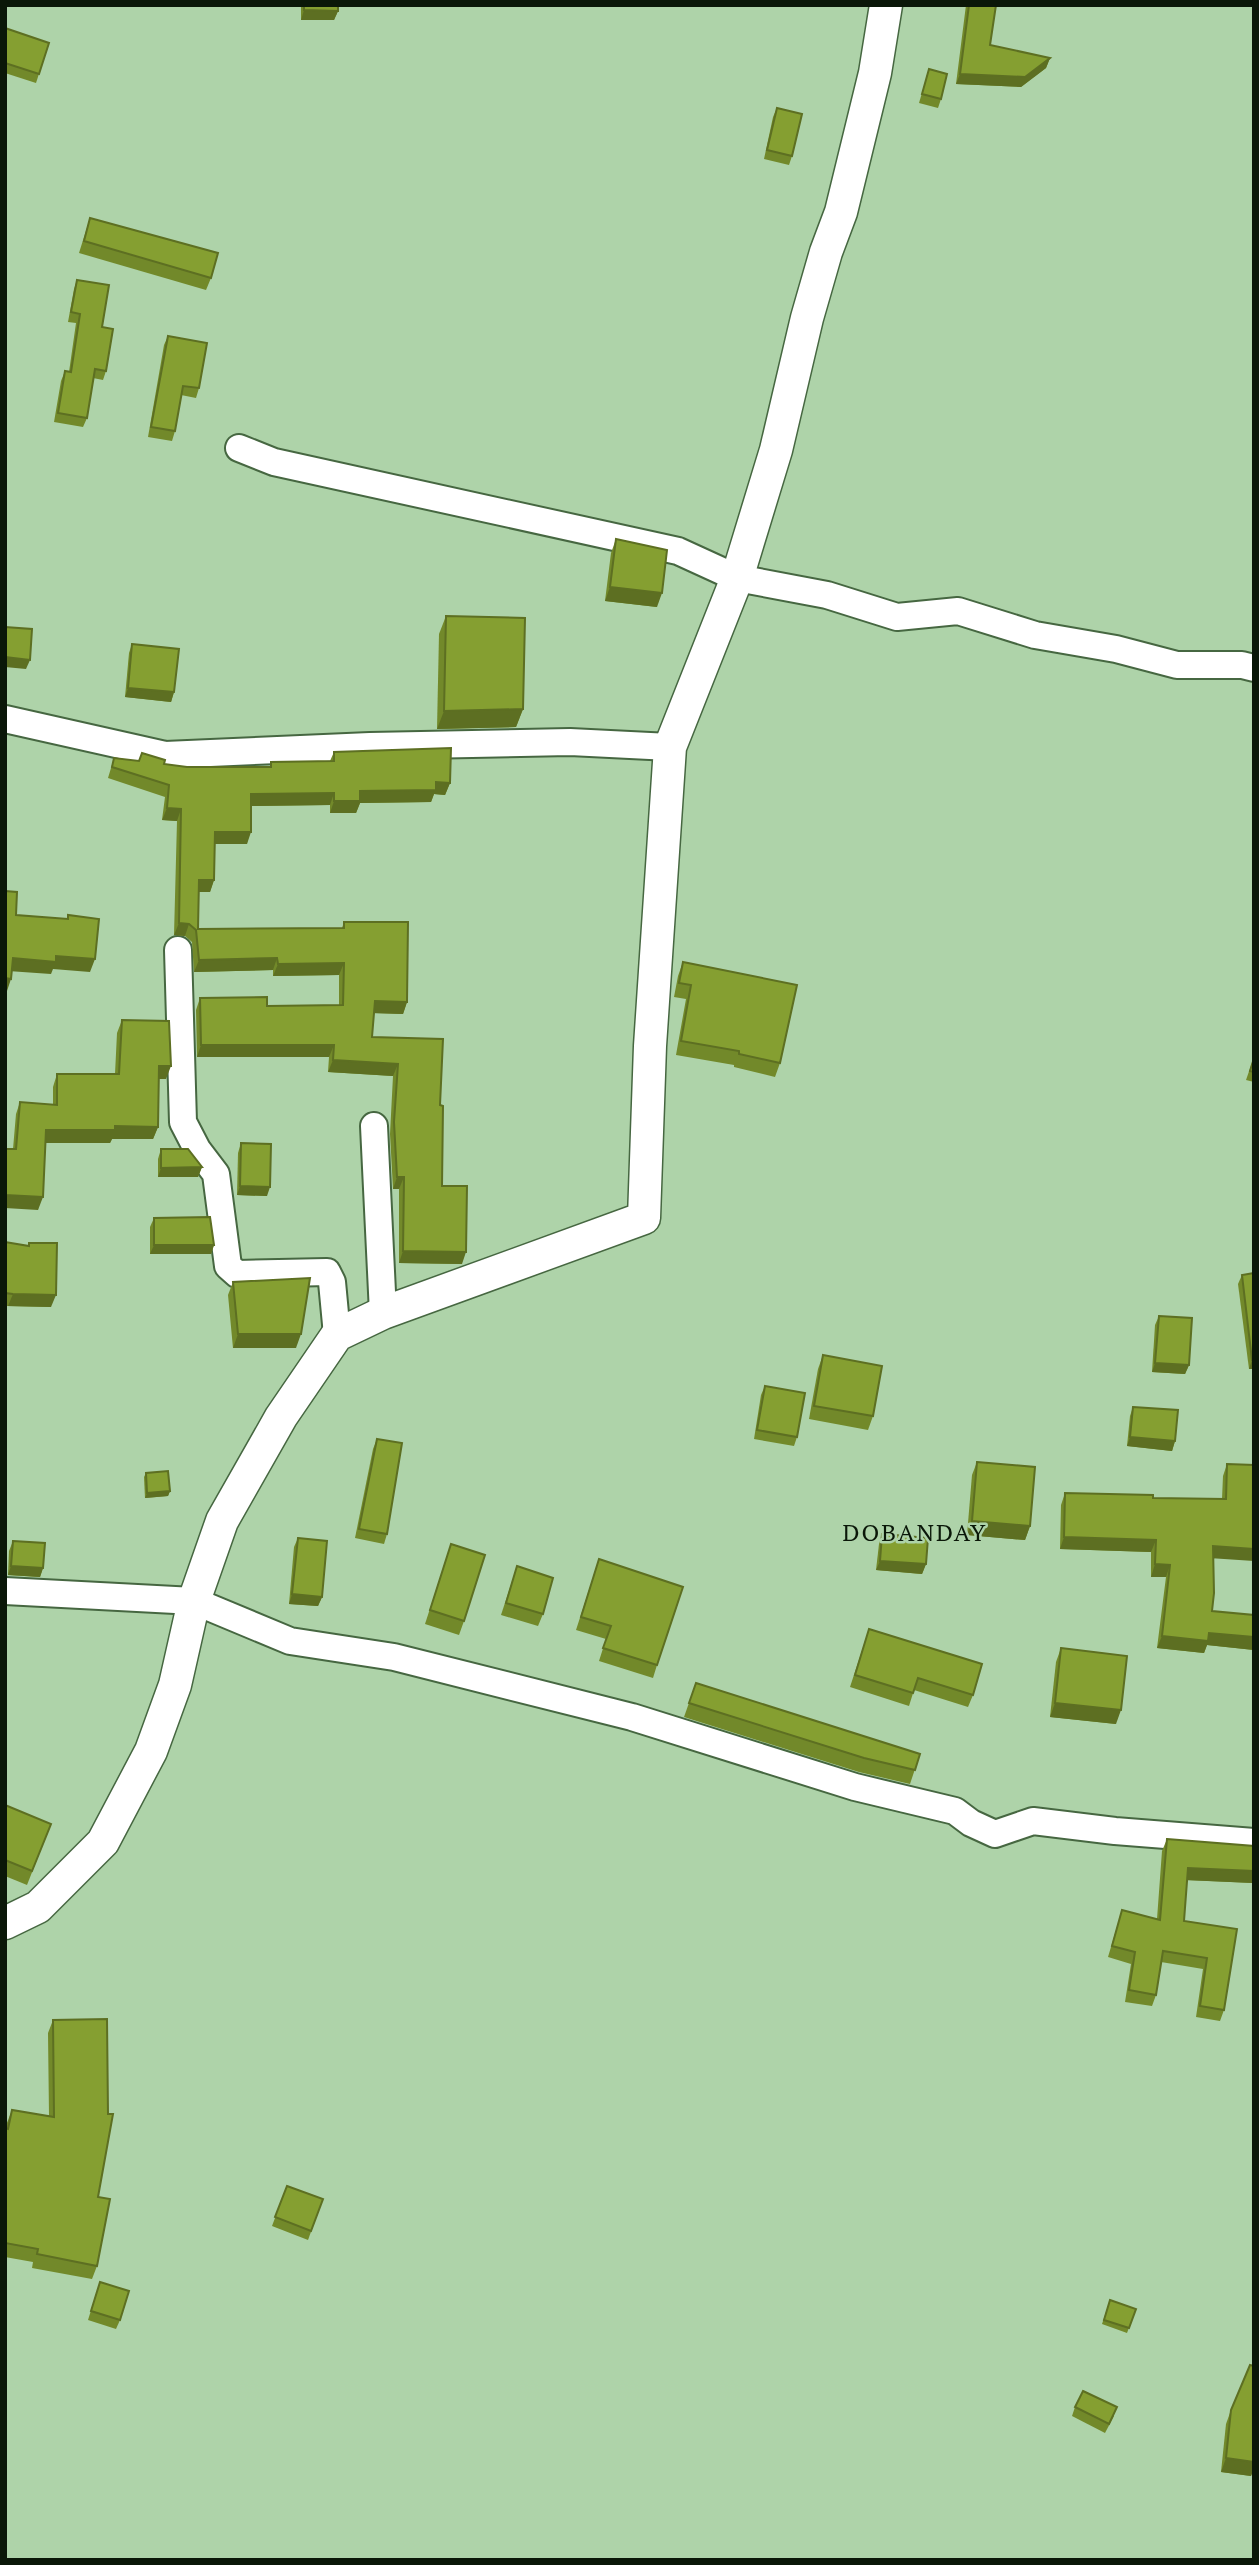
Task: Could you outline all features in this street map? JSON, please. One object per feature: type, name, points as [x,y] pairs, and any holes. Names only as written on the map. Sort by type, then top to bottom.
[{"type":"street","points":[[5,1923],[38,1907],[103,1842],[159,1729],[175,1685],[194,1601],[222,1521],[281,1417],[337,1335],[383,1313],[644,1218],[650,1046],[670,747],[737,578],[776,450],[807,318],[841,212],[875,73],[886,5]]},
{"type":"street","points":[[239,449],[274,461],[678,551],[737,578],[827,595],[897,617],[958,611],[1035,635],[1116,649],[1177,665],[1242,665],[1254,668]]},
{"type":"street","points":[[5,719],[164,755],[370,746],[557,742],[670,747]]},
{"type":"street","points":[[178,950],[183,1122],[197,1149],[216,1174],[228,1266],[237,1274],[327,1272],[331,1282],[337,1335]]},
{"type":"street","points":[[374,1126],[383,1313]]},
{"type":"street","points":[[5,1591],[194,1601],[290,1640],[394,1657],[632,1717],[855,1787],[955,1811],[971,1823],[995,1834],[1033,1821],[1115,1831],[1254,1842]]},
{"type":"building","points":[[304,5],[338,5],[338,11],[304,10]]},
{"type":"building","points":[[969,5],[996,5],[990,45],[1050,58],[1025,77],[960,74]]},
{"type":"building","points":[[5,28],[49,43],[39,74],[5,63]]},
{"type":"building","points":[[929,69],[947,74],[941,99],[922,94]]},
{"type":"building","points":[[777,108],[802,114],[792,156],[767,150]]},
{"type":"building","points":[[90,218],[218,253],[211,278],[84,241]]},
{"type":"building","points":[[77,280],[109,285],[102,327],[113,329],[106,371],[95,369],[87,418],[58,413],[65,371],[71,372],[80,314],[71,312]]},
{"type":"building","points":[[168,336],[207,343],[199,388],[183,386],[175,431],[151,427]]},
{"type":"building","points":[[616,539],[667,550],[662,593],[610,587]]},
{"type":"building","points":[[446,616],[525,618],[523,709],[444,711]]},
{"type":"building","points":[[5,627],[32,629],[30,660],[5,657]]},
{"type":"building","points":[[132,644],[179,649],[174,692],[128,688]]},
{"type":"building","points":[[451,748],[450,783],[436,782],[436,790],[360,791],[360,801],[334,801],[334,793],[251,794],[251,832],[215,832],[214,880],[199,880],[198,929],[344,928],[344,922],[408,922],[407,1002],[375,1001],[372,1037],[443,1039],[440,1105],[443,1106],[442,1186],[467,1186],[466,1252],[403,1251],[404,1177],[397,1177],[394,1122],[398,1064],[333,1060],[334,1045],[201,1045],[200,998],[267,997],[267,1006],[343,1005],[344,963],[278,964],[277,958],[199,960],[196,930],[189,924],[179,923],[181,809],[167,808],[169,785],[112,767],[114,758],[139,761],[142,753],[165,760],[164,764],[187,767],[271,767],[271,762],[334,761],[334,752]]},
{"type":"building","points":[[5,891],[17,892],[16,915],[68,919],[68,915],[99,919],[95,959],[56,956],[56,962],[13,958],[11,979],[5,978]]},
{"type":"building","points":[[683,962],[797,985],[780,1063],[739,1054],[739,1051],[681,1041],[691,985],[679,983]]},
{"type":"building","points":[[122,1020],[169,1021],[171,1066],[159,1066],[158,1127],[115,1126],[115,1130],[46,1130],[43,1197],[5,1195],[5,1149],[16,1149],[20,1102],[57,1105],[57,1074],[119,1074]]},
{"type":"building","points":[[241,1143],[271,1144],[270,1187],[240,1186]]},
{"type":"building","points":[[161,1149],[188,1149],[202,1167],[161,1168]]},
{"type":"building","points":[[210,1217],[214,1245],[154,1245],[154,1218]]},
{"type":"building","points":[[5,1242],[29,1246],[29,1243],[57,1243],[56,1295],[5,1293]]},
{"type":"building","points":[[1254,1273],[1254,1360],[1252,1360],[1242,1275]]},
{"type":"building","points":[[310,1278],[301,1334],[238,1334],[233,1282]]},
{"type":"building","points":[[1159,1316],[1192,1318],[1189,1365],[1155,1363]]},
{"type":"building","points":[[823,1355],[882,1366],[873,1416],[814,1406]]},
{"type":"building","points":[[765,1386],[805,1393],[797,1437],[757,1430]]},
{"type":"building","points":[[1133,1407],[1178,1410],[1175,1441],[1130,1437]]},
{"type":"building","points":[[377,1439],[402,1443],[387,1534],[359,1529]]},
{"type":"building","points":[[977,1462],[1035,1467],[1030,1526],[972,1521]]},
{"type":"building","points":[[1227,1464],[1254,1465],[1254,1549],[1213,1546],[1212,1611],[1254,1615],[1254,1637],[1209,1633],[1208,1641],[1162,1636],[1170,1565],[1155,1564],[1156,1540],[1064,1537],[1065,1493],[1226,1499]]},
{"type":"building","points":[[168,1471],[170,1491],[147,1493],[146,1473]]},
{"type":"building","points":[[882,1534],[928,1538],[926,1564],[880,1561]]},
{"type":"building","points":[[298,1538],[327,1541],[322,1597],[292,1594]]},
{"type":"building","points":[[13,1541],[45,1543],[43,1568],[11,1566]]},
{"type":"building","points":[[451,1544],[485,1555],[464,1621],[430,1610]]},
{"type":"building","points":[[599,1559],[683,1587],[657,1665],[603,1648],[611,1626],[581,1617]]},
{"type":"building","points":[[517,1566],[553,1578],[543,1614],[506,1603]]},
{"type":"building","points":[[869,1629],[982,1664],[973,1695],[918,1678],[913,1693],[855,1675]]},
{"type":"building","points":[[1061,1648],[1127,1656],[1121,1710],[1055,1703]]},
{"type":"building","points":[[696,1683],[920,1754],[915,1770],[864,1758],[689,1703]]},
{"type":"building","points":[[5,1805],[51,1824],[32,1871],[5,1860]]},
{"type":"building","points":[[1167,1839],[1254,1846],[1254,1871],[1188,1868],[1184,1921],[1237,1929],[1224,2010],[1200,2006],[1207,1958],[1163,1951],[1156,1995],[1129,1990],[1135,1952],[1112,1946],[1122,1910],[1160,1920]]},
{"type":"building","points":[[107,2019],[108,2114],[113,2114],[98,2197],[110,2199],[97,2266],[37,2254],[38,2249],[5,2243],[5,2128],[8,2129],[12,2110],[54,2117],[53,2020]]},
{"type":"building","points":[[287,2186],[323,2199],[311,2231],[275,2217]]},
{"type":"building","points":[[100,2282],[129,2291],[120,2320],[91,2311]]},
{"type":"building","points":[[1110,2300],[1136,2309],[1129,2328],[1104,2320]]},
{"type":"building","points":[[1250,2365],[1254,2366],[1254,2462],[1226,2458],[1231,2410]]},
{"type":"building","points":[[1083,2391],[1117,2407],[1109,2424],[1075,2407]]},
{"type":"district","name":"DOBANDAY","points":[[915,1533]]}]
